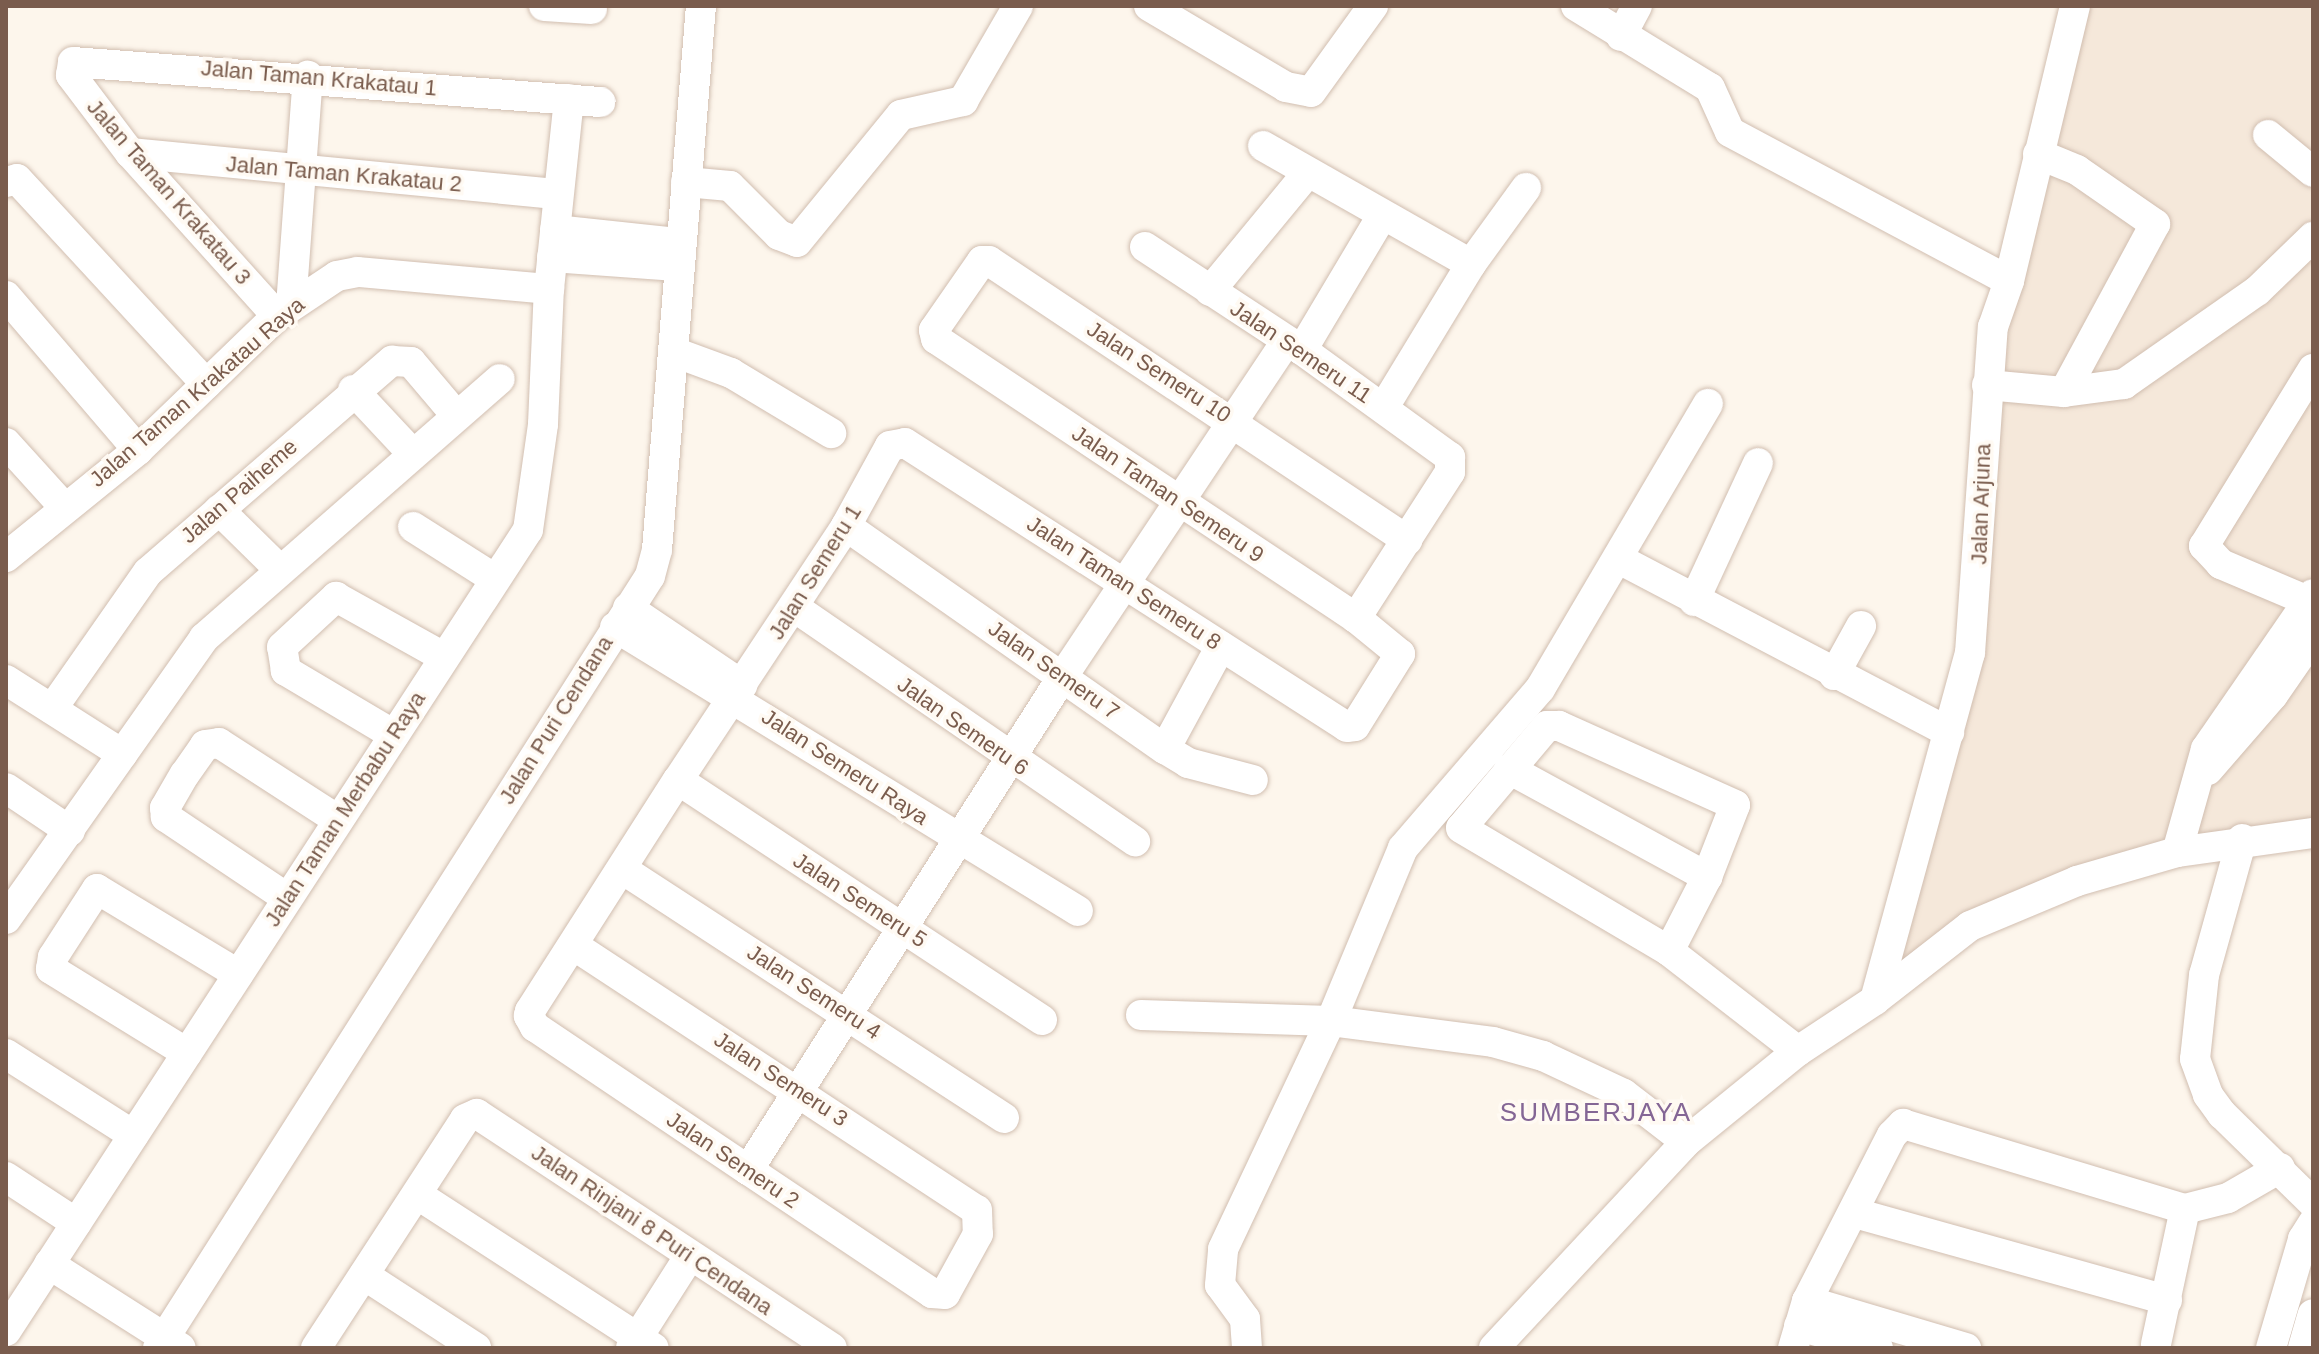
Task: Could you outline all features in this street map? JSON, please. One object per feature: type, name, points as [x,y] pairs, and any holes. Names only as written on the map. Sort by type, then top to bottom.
[{"type":"street","name":"Jalan Puri Cendana","points":[[168,1345],[650,576],[657,550],[674,352],[678,255],[701,6]]},
{"type":"street","points":[[686,182],[730,186],[779,235],[797,242],[901,115],[963,101],[1018,6]]},
{"type":"street","points":[[1149,6],[1286,87],[1311,92],[1373,6]]},
{"type":"street","points":[[1576,6],[1710,88],[1730,132],[2009,281]]},
{"type":"street","points":[[1621,36],[1637,6]]},
{"type":"street","name":"Jalan Arjuna","points":[[1875,1000],[1970,653],[1977,602],[1987,385],[1993,327],[2009,281],[2075,6]]},
{"type":"street","name":"Jalan Taman Krakatau 1","points":[[70,64],[79,59],[600,102]]},
{"type":"street","name":"Jalan Taman Krakatau 3","points":[[70,64],[71,75],[130,153],[284,311]]},
{"type":"street","points":[[284,311],[302,170],[308,76]]},
{"type":"street","points":[[569,99],[554,243],[678,255]]},
{"type":"street","points":[[2268,135],[2313,172]]},
{"type":"street","points":[[1263,146],[1471,264]]},
{"type":"street","name":"Jalan Taman Krakatau 2","points":[[130,153],[558,194]]},
{"type":"street","points":[[2038,154],[2077,170],[2095,187],[2153,220],[2155,227],[2064,392]]},
{"type":"street","points":[[1210,291],[1308,172]]},
{"type":"street","points":[[6,182],[17,179],[206,384]]},
{"type":"street","points":[[1384,407],[1471,264],[1526,188]]},
{"type":"street","points":[[748,1170],[1231,418],[1294,346],[1382,216]]},
{"type":"street","points":[[1987,385],[2064,392],[2112,388],[2137,378],[2257,291],[2313,237]]},
{"type":"street","name":"Jalan Taman Merbabu Raya","points":[[11,1313],[49,1264],[528,530],[543,424],[554,243]]},
{"type":"street","name":"Jalan Semeru 11","points":[[1145,247],[1384,407],[1452,461],[1407,540]]},
{"type":"street","name":"Jalan Semeru 10","points":[[933,335],[987,260],[1231,418],[1407,540]]},
{"type":"street","name":"Jalan Taman Krakatau Raya","points":[[6,557],[138,450],[284,311],[326,282],[358,272],[549,289]]},
{"type":"street","points":[[6,296],[138,450]]},
{"type":"street","name":"Jalan Taman Semeru 9","points":[[933,335],[1356,618],[1400,654],[1351,728]]},
{"type":"street","points":[[674,352],[731,373],[831,433]]},
{"type":"street","name":"Jalan Paiheme","points":[[52,709],[137,584],[353,390],[392,361],[406,360],[455,414]]},
{"type":"street","points":[[2177,852],[2193,781],[2206,749],[2310,597],[2221,564],[2204,546],[2313,369]]},
{"type":"street","points":[[10,905],[70,831],[204,638],[278,568],[455,414],[500,379]]},
{"type":"street","points":[[353,390],[411,452]]},
{"type":"street","points":[[1247,1348],[1245,1319],[1220,1285],[1223,1249],[1331,1021],[1403,848],[1540,689],[1708,404]]},
{"type":"street","name":"Jalan Semeru 1","points":[[678,780],[741,698],[896,441]]},
{"type":"street","name":"Jalan Taman Semeru 8","points":[[896,441],[1126,583],[1351,728]]},
{"type":"street","points":[[6,443],[64,507]]},
{"type":"street","points":[[1694,601],[1758,463]]},
{"type":"street","points":[[219,510],[278,568]]},
{"type":"street","name":"Jalan Semeru 7","points":[[846,526],[1165,749],[1188,763],[1253,780]]},
{"type":"street","points":[[413,527],[495,579]]},
{"type":"street","points":[[1356,618],[1407,540]]},
{"type":"street","points":[[1619,559],[1834,675],[1949,732]]},
{"type":"street","points":[[394,735],[284,669],[280,650],[329,599],[339,597],[444,657]]},
{"type":"street","name":"Jalan Semeru 6","points":[[794,607],[1011,760],[1135,841]]},
{"type":"street","name":"Jalan Semeru Raya","points":[[621,618],[960,841],[1078,911]]},
{"type":"street","points":[[1834,675],[1861,626]]},
{"type":"street","points":[[2193,781],[2221,760],[2313,637]]},
{"type":"street","points":[[1165,749],[1221,646]]},
{"type":"street","points":[[6,680],[122,754]]},
{"type":"street","points":[[1669,951],[1736,813],[1730,799],[1553,725],[1543,728],[1461,828],[1669,951],[1798,1051]]},
{"type":"street","points":[[287,898],[166,817],[165,808],[185,774],[205,745],[219,743],[338,820]]},
{"type":"street","points":[[1509,769],[1707,877]]},
{"type":"street","name":"Jalan Semeru 2","points":[[678,780],[530,1011],[532,1024],[932,1293],[948,1292],[981,1221]]},
{"type":"street","name":"Jalan Semeru 5","points":[[678,780],[1042,1020]]},
{"type":"street","points":[[6,788],[70,831]]},
{"type":"street","points":[[1494,1348],[1686,1142],[1798,1051],[1875,1000],[1970,926],[2077,881],[2177,852],[2242,839],[2313,833]]},
{"type":"street","points":[[2242,839],[2204,975],[2195,1059],[2208,1095],[2222,1114],[2313,1203]]},
{"type":"street","name":"Jalan Semeru 4","points":[[622,869],[849,1013],[1004,1118]]},
{"type":"street","points":[[187,1053],[51,969],[53,957],[97,889],[238,974]]},
{"type":"street","name":"Jalan Semeru 3","points":[[573,945],[799,1090],[977,1210],[981,1221]]},
{"type":"street","points":[[1141,1015],[1331,1021],[1493,1042],[1543,1056],[1624,1094],[1686,1142]]},
{"type":"street","points":[[6,1054],[133,1135]]},
{"type":"street","name":"Jalan Rinjani 8 Puri Cendana","points":[[418,1195],[472,1114],[481,1115],[689,1257],[832,1348]]},
{"type":"street","points":[[1800,1325],[1895,1129],[1903,1124],[2185,1209],[2228,1198],[2280,1168]]},
{"type":"street","points":[[6,1177],[76,1223]]},
{"type":"street","points":[[316,1348],[418,1195],[641,1344],[689,1257]]},
{"type":"street","points":[[2156,1344],[2185,1209]]},
{"type":"street","points":[[1855,1213],[2167,1300]]},
{"type":"street","points":[[2271,1348],[2303,1239],[2313,1223]]},
{"type":"street","points":[[49,1264],[168,1345]]},
{"type":"street","points":[[364,1275],[476,1348]]},
{"type":"street","points":[[2303,1348],[2313,1314]]},
{"type":"street","points":[[1800,1325],[1878,1348]]},
{"type":"street","points":[[1800,1325],[1966,1348]]},
{"type":"shaded area","points":[[2075,6],[2313,6],[2313,836],[2177,852],[1970,926],[1875,1000],[1949,732],[1987,385]]},
{"type":"district","name":"SUMBERJAYA","points":[[1596,1113]]}]
